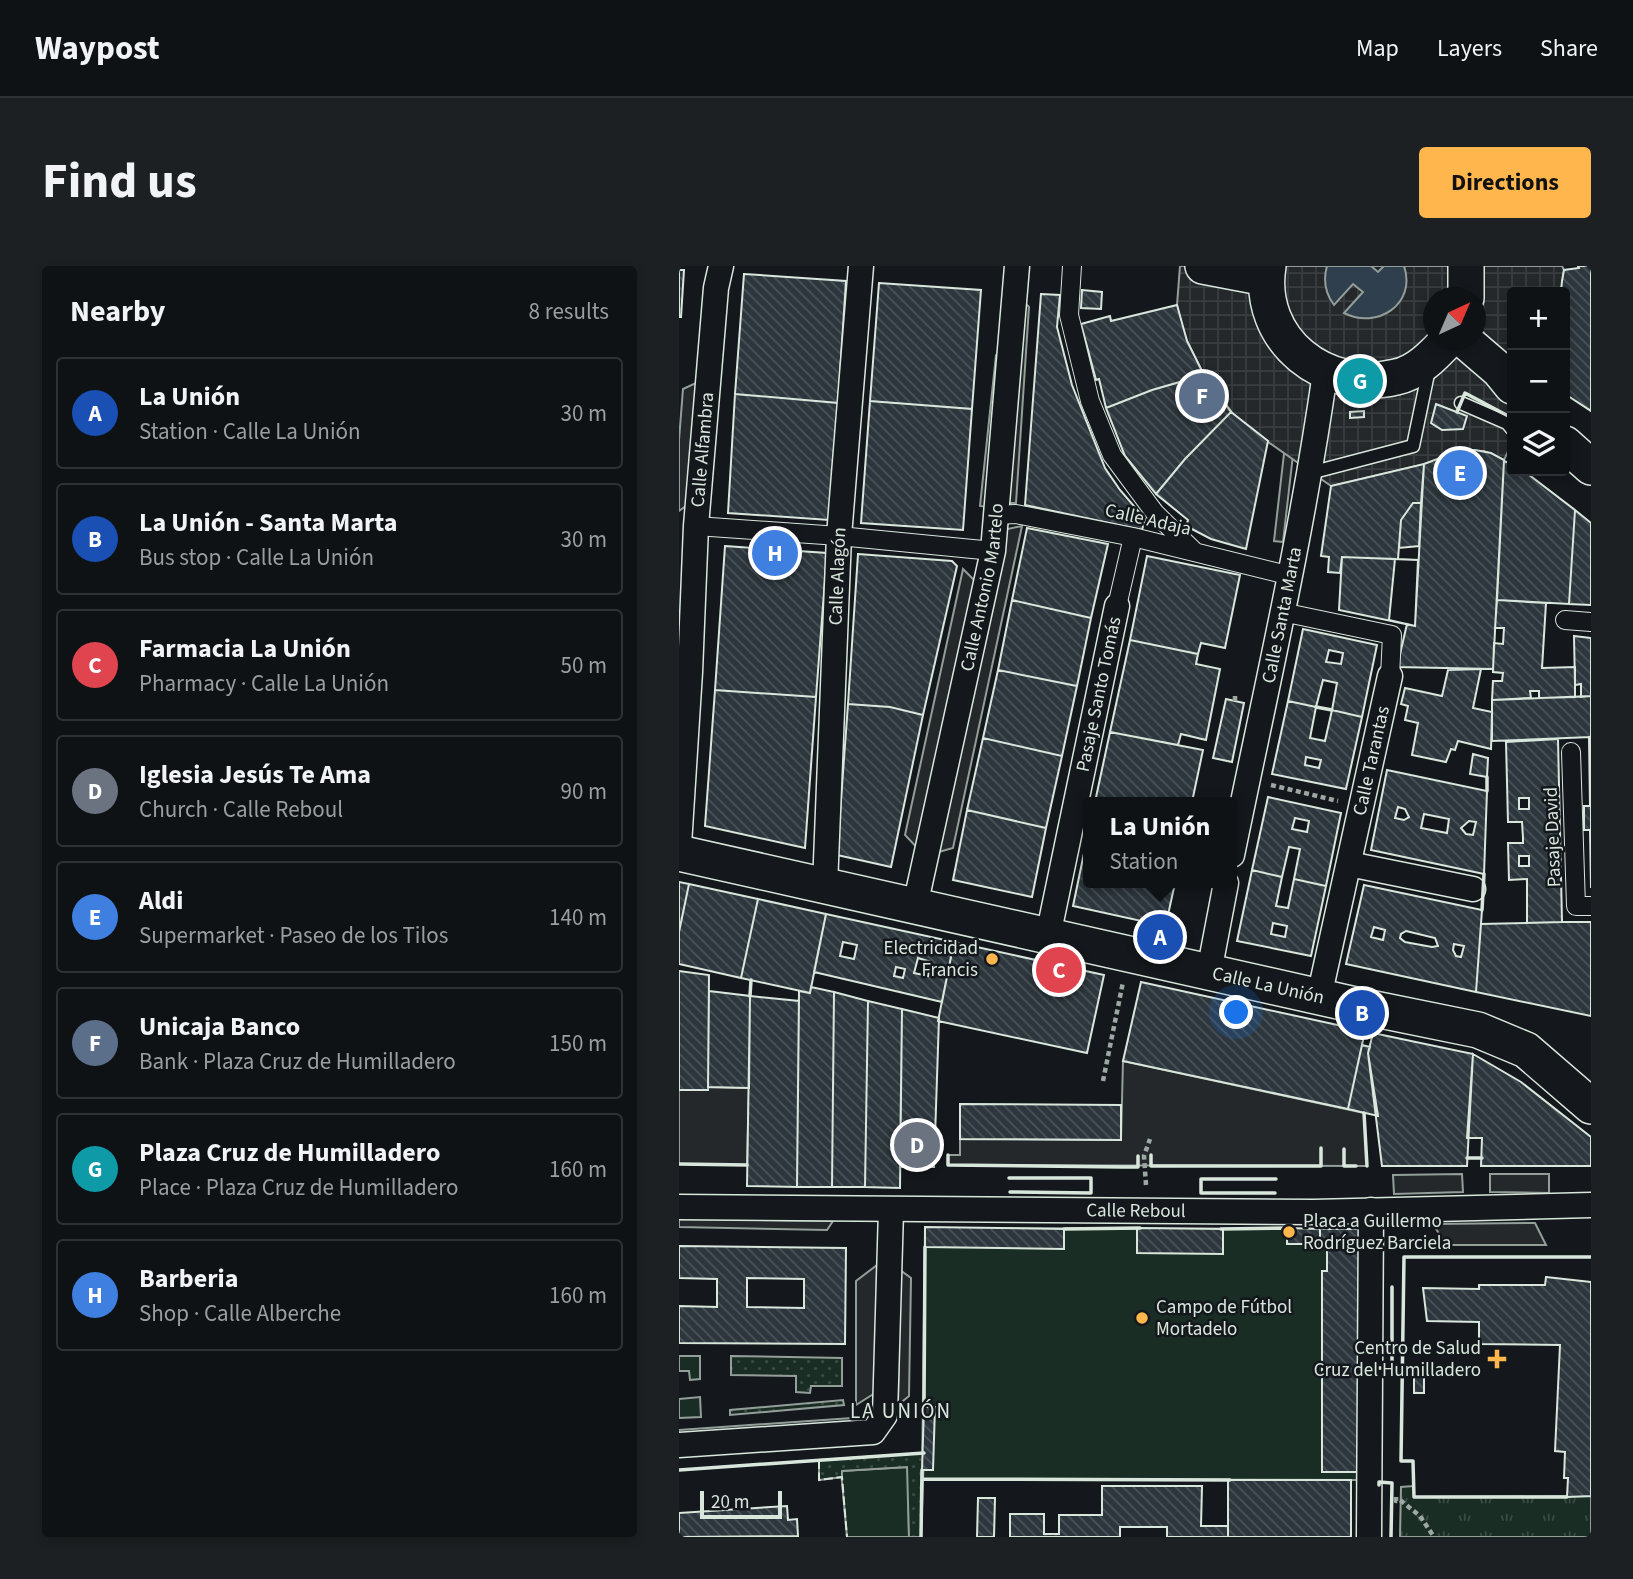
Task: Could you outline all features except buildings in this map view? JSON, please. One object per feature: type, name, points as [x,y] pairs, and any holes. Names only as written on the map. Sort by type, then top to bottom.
[{"type":"main road","points":[[1203,266],[1267,272],[1268,302],[1277,326],[1290,346],[1306,361],[1325,373],[1361,382],[1398,377],[1438,350]]},
{"type":"main road","points":[[1465,266],[1466,287]]},
{"type":"main road","points":[[1476,350],[1507,380]]},
{"type":"main road","name":"Calle La Unión","points":[[679,853],[1319,997],[1478,1030],[1526,1050],[1591,1106]]},
{"type":"street","name":"Calle Alfambra","points":[[679,845],[685,672],[716,288],[721,266]]},
{"type":"street","name":"Calle Alagón","points":[[825,886],[839,536],[861,266]]},
{"type":"street","name":"Calle Antonio Martelo","points":[[915,906],[993,551],[1017,266]]},
{"type":"street","points":[[1072,266],[1069,315],[1090,401],[1112,455],[1155,513],[1195,552]]},
{"type":"street","name":"Calle Santa Marta","points":[[1237,831],[1291,576],[1325,373]]},
{"type":"street","name":"Calle Adaja","points":[[995,515],[1016,514],[1133,537],[1291,576]]},
{"type":"street","points":[[696,526],[993,551]]},
{"type":"street","name":"Pasaje Santo Tomás","points":[[1048,936],[1133,537]]},
{"type":"street","name":"Calle Tarantas","points":[[1282,612],[1392,635],[1390,677],[1319,997]]},
{"type":"street","points":[[1565,620],[1591,622]]},
{"type":"street","name":"Pasaje David","points":[[1571,752],[1576,906],[1591,906]]},
{"type":"street","points":[[1349,863],[1473,889]]},
{"type":"street","points":[[1209,972],[1225,888]]},
{"type":"street","name":"Calle Reboul","points":[[679,1207],[1147,1211],[1591,1205]]},
{"type":"street","points":[[679,1445],[873,1432],[885,1415],[891,1210]]},
{"type":"street","points":[[1370,1537],[1371,1210]]},
{"type":"lane","points":[[1310,473],[1413,446],[1439,350]]},
{"type":"lane","points":[[1461,403],[1507,424]]},
{"type":"path","points":[[1235,695],[1235,701]]},
{"type":"path","points":[[1263,784],[1361,806]]},
{"type":"path","points":[[1103,1081],[1129,954]]},
{"type":"path","points":[[1147,1211],[1144,1156],[1150,1139]]},
{"type":"path","points":[[1395,1488],[1396,1501],[1400,1500],[1420,1516],[1434,1537]]},
{"type":"green space","name":"Campo de Fútbol Mortadelo","points":[[925,1228],[1360,1229],[1360,1480],[922,1479]]},
{"type":"green space","points":[[679,1356],[700,1356],[700,1379],[690,1380],[689,1371],[679,1371]]},
{"type":"green space","points":[[731,1356],[842,1358],[842,1386],[811,1386],[810,1393],[796,1392],[796,1376],[731,1375]]},
{"type":"green space","points":[[700,1397],[701,1417],[679,1418],[679,1399]]},
{"type":"green space","points":[[843,1400],[844,1405],[730,1415],[730,1410]]},
{"type":"green space","points":[[924,1453],[921,1537],[909,1537],[907,1467],[842,1471],[842,1477],[819,1480],[819,1460]]},
{"type":"green space","points":[[908,1467],[909,1537],[847,1537],[841,1471]]},
{"type":"green space","points":[[1413,1486],[1414,1497],[1591,1496],[1591,1537],[1400,1537],[1401,1487]]},
{"type":"shaded area","points":[[1180,266],[1562,266],[1564,270],[1562,287],[1507,287],[1507,454],[1504,460],[1484,451],[1464,451],[1425,464],[1331,486],[1234,415],[1204,375],[1181,323],[1177,305]]},
{"type":"shaded area","points":[[1022,300],[1029,307],[1016,503],[1006,503]]},
{"type":"shaded area","points":[[1007,348],[988,507],[980,506],[996,355]]},
{"type":"shaded area","points":[[698,382],[690,503],[679,511],[679,440],[683,389]]},
{"type":"shaded area","points":[[1285,445],[1294,446],[1283,542],[1274,541]]},
{"type":"shaded area","points":[[1022,526],[953,848],[935,853],[1003,530]]},
{"type":"shaded area","points":[[963,569],[976,582],[922,853],[905,835]]},
{"type":"shaded area","points":[[1123,1061],[1364,1113],[1367,1166],[948,1165],[948,1155],[960,1155],[960,1139],[1121,1140]]},
{"type":"shaded area","points":[[708,1087],[749,1088],[747,1165],[679,1164],[679,1090],[707,1090]]},
{"type":"shaded area","points":[[1462,1174],[1463,1192],[1394,1194],[1393,1175]]},
{"type":"shaded area","points":[[1490,1174],[1549,1174],[1549,1193],[1490,1192]]},
{"type":"shaded area","points":[[679,1219],[833,1221],[827,1230],[679,1227]]},
{"type":"shaded area","points":[[1535,1223],[1546,1245],[1446,1245],[1433,1224]]},
{"type":"shaded area","points":[[877,1265],[875,1393],[856,1405],[856,1281]]},
{"type":"shaded area","points":[[900,1270],[911,1278],[909,1396],[898,1405]]},
{"type":"shaded area","points":[[852,1418],[860,1427],[679,1438],[679,1430]]},
{"type":"water","points":[[1327,266],[1371,266],[1378,272],[1384,266],[1404,266],[1407,280],[1405,292],[1391,310],[1381,316],[1369,318],[1344,313],[1363,292],[1353,284],[1334,305],[1326,286]]},
{"type":"fence","points":[[819,1460],[819,1480],[842,1477],[847,1537]]},
{"type":"wall","points":[[1457,412],[1465,393],[1507,415]]},
{"type":"wall","points":[[1316,707],[1332,710]]},
{"type":"wall","points":[[1487,777],[1487,791]]},
{"type":"wall","points":[[1482,910],[1484,874]]},
{"type":"wall","points":[[750,996],[751,980]]},
{"type":"wall","points":[[1364,1113],[1367,1166]]},
{"type":"wall","points":[[1151,1155],[1151,1166],[1321,1166],[1321,1148]]},
{"type":"wall","points":[[1344,1149],[1344,1166],[1356,1166]]},
{"type":"wall","points":[[948,1155],[948,1165],[1122,1167],[1138,1167],[1138,1156]]},
{"type":"wall","points":[[1467,1158],[1482,1158]]},
{"type":"wall","points":[[679,1164],[747,1165]]},
{"type":"wall","points":[[1009,1178],[1091,1178],[1091,1193],[1010,1192]]},
{"type":"wall","points":[[1275,1193],[1201,1193],[1201,1179],[1276,1179]]},
{"type":"wall","points":[[1064,1229],[1140,1228]]},
{"type":"wall","points":[[1221,1229],[1287,1228],[1287,1232]]},
{"type":"wall","points":[[924,1407],[925,1247]]},
{"type":"wall","points":[[1567,1497],[1414,1497],[1413,1461],[1401,1461],[1404,1257],[1591,1257]]},
{"type":"wall","points":[[1379,1368],[1392,1368],[1392,1287]]},
{"type":"wall","points":[[679,1470],[924,1453]]},
{"type":"wall","points":[[921,1537],[922,1470]]},
{"type":"wall","points":[[922,1479],[1230,1480]]},
{"type":"wall","points":[[1379,1485],[1379,1482],[1392,1483],[1391,1537]]},
{"type":"place","name":"Plaza Cruz de Humilladero","points":[[1360,381]]},
{"type":"place","name":"Unicaja Banco","points":[[1202,396]]},
{"type":"place","name":"Aldi","points":[[1460,473]]},
{"type":"place","name":"Barberia","points":[[775,553]]},
{"type":"place","name":"La Unión","points":[[1160,937]]},
{"type":"place","name":"Electricidad Francis","points":[[992,959]]},
{"type":"place","name":"Farmacia La Unión","points":[[1059,970]]},
{"type":"place","name":"La Unión - Santa Marta","points":[[1362,1013]]},
{"type":"place","name":"Iglesia Jesús Te Ama","points":[[917,1145]]},
{"type":"place","name":"Placa a Guillermo Rodríguez Barciela","points":[[1289,1232]]},
{"type":"place","name":"Campo de Fútbol Mortadelo","points":[[1142,1318]]},
{"type":"place","name":"Centro de Salud Cruz del Humilladero","points":[[1497,1359]]},
{"type":"district","name":"LA UNIÓN","points":[[901,1411]]}]
